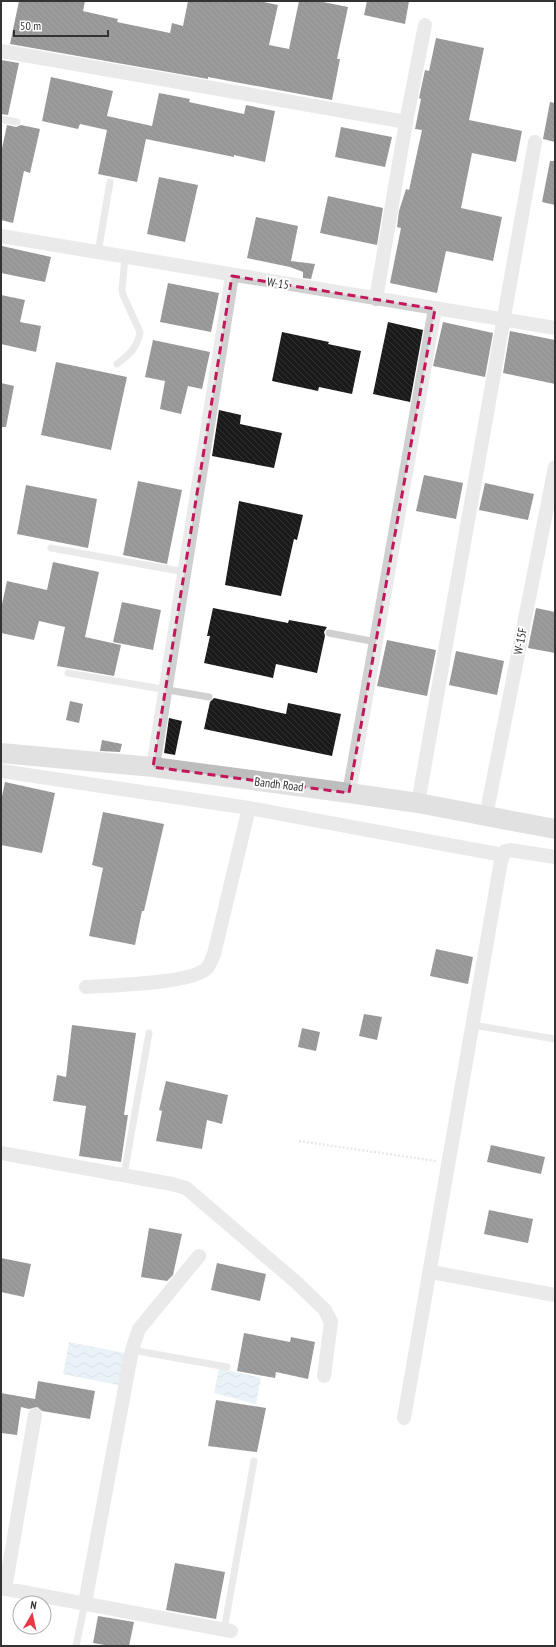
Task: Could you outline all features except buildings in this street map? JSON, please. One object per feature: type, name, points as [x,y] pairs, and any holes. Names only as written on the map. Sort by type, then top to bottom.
[{"type":"street","points":[[376,299],[406,122],[425,25]]},
{"type":"street","points":[[1,51],[406,122]]},
{"type":"street","points":[[418,803],[535,142]]},
{"type":"street","name":"W-15","points":[[1,236],[232,276],[555,328]]},
{"type":"street","points":[[153,767],[167,690],[232,276]]},
{"type":"street","points":[[349,793],[435,309]]},
{"type":"street","name":"W-15F","points":[[486,816],[555,466]]},
{"type":"street","name":"Bandh Road","points":[[1,753],[153,767],[349,793],[418,803],[555,828]]},
{"type":"street","points":[[1,771],[249,808],[503,855]]},
{"type":"street","points":[[86,987],[180,979],[198,974],[207,968],[214,954],[249,808]]},
{"type":"street","points":[[404,1418],[431,1272],[503,855],[510,850],[555,857]]},
{"type":"street","points":[[1,1153],[124,1175],[186,1188],[298,1284],[325,1310],[331,1322],[324,1376]]},
{"type":"street","points":[[85,1603],[132,1350],[139,1329],[199,1256]]},
{"type":"street","points":[[431,1272],[555,1295]]},
{"type":"street","points":[[35,1415],[3,1588],[227,1631]]},
{"type":"lane","points":[[1,119],[17,122]]},
{"type":"lane","points":[[98,253],[110,182]]},
{"type":"lane","points":[[117,364],[131,353],[136,346],[140,332],[123,295],[122,289],[125,258]]},
{"type":"lane","points":[[51,548],[185,572]]},
{"type":"lane","points":[[328,633],[376,642]]},
{"type":"lane","points":[[68,673],[209,697]]},
{"type":"lane","points":[[473,1025],[555,1039]]},
{"type":"lane","points":[[124,1175],[149,1034]]},
{"type":"lane","points":[[132,1350],[227,1367]]},
{"type":"lane","points":[[227,1631],[254,1461]]},
{"type":"lane","points":[[76,1646],[85,1603]]},
{"type":"path","points":[[299,1141],[449,1162]]},
{"type":"highlighted area","points":[[232,276],[435,309],[349,793],[153,767]]},
{"type":"water","points":[[69,1342],[125,1353],[122,1386],[63,1374]]},
{"type":"water","points":[[219,1368],[261,1378],[256,1404],[214,1393]]}]
